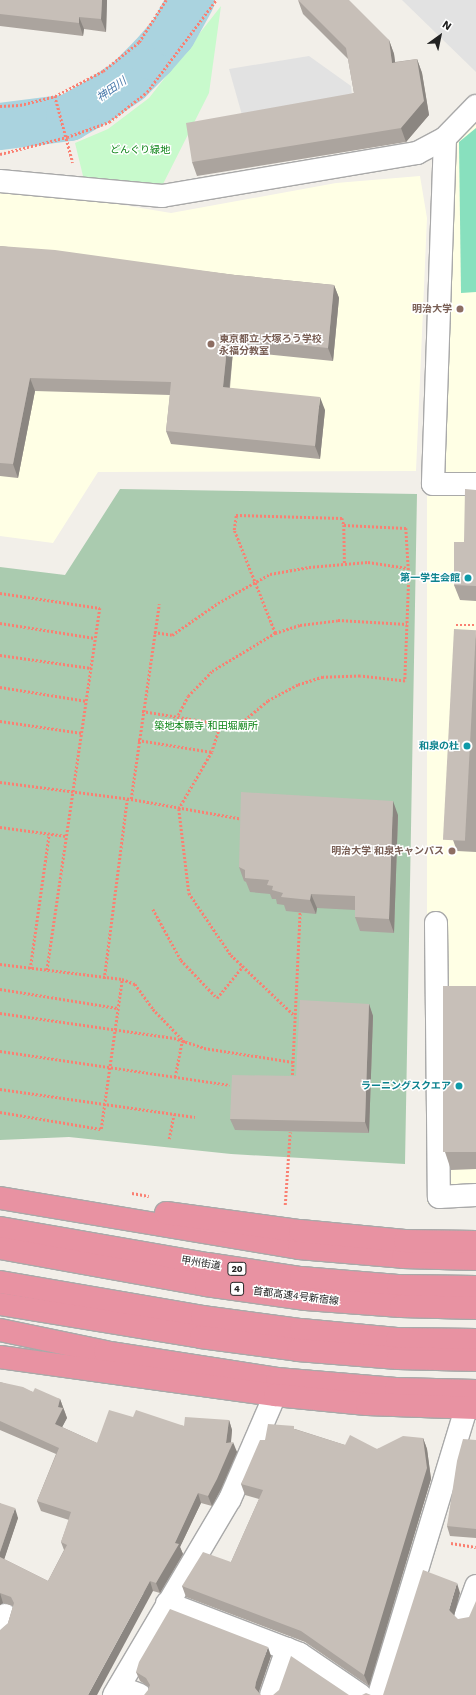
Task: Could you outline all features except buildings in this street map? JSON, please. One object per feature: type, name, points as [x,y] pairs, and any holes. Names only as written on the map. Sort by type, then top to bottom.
[{"type":"highway","points":[[0,1190],[300,1231],[405,1241],[476,1242]]},
{"type":"highway","points":[[0,1198],[210,1235],[299,1248],[395,1257],[476,1258]]},
{"type":"highway","points":[[0,1223],[297,1266],[402,1276],[476,1278]]},
{"type":"highway","name":"甲州街道","points":[[0,1228],[200,1263],[301,1278],[398,1286],[476,1287]]},
{"type":"highway","name":"首都高速4号新宿線","points":[[0,1248],[206,1285],[306,1299],[401,1306],[476,1308]]},
{"type":"highway","points":[[0,1282],[202,1317],[300,1330],[397,1339],[476,1340]]},
{"type":"highway","points":[[0,1304],[201,1337],[298,1350],[398,1358],[476,1360]]},
{"type":"highway","points":[[0,1326],[113,1338],[285,1361],[476,1372]]},
{"type":"highway","points":[[0,1330],[105,1352],[277,1379],[396,1389],[473,1402]]},
{"type":"highway","points":[[0,1357],[275,1395],[367,1404],[473,1402]]},
{"type":"street","points":[[0,181],[78,186],[162,196],[417,153],[445,138],[476,106]]},
{"type":"street","points":[[445,138],[433,484],[476,484]]},
{"type":"street","points":[[436,923],[438,1197],[476,1195]]},
{"type":"street","points":[[140,1695],[117,1691],[167,1603],[230,1499],[275,1395]]},
{"type":"street","points":[[379,1695],[473,1402]]},
{"type":"street","points":[[466,1617],[476,1586]]},
{"type":"street","points":[[167,1603],[287,1649],[360,1695]]},
{"type":"street","points":[[271,1695],[287,1649]]},
{"type":"path","points":[[0,106],[20,105],[55,96],[102,71],[139,42],[166,0]]},
{"type":"path","points":[[0,154],[67,138],[109,122],[147,92],[216,0]]},
{"type":"path","points":[[55,96],[56,105],[67,138],[78,186]]},
{"type":"path","points":[[275,633],[234,530],[236,515],[342,518],[344,525],[345,564]]},
{"type":"path","points":[[142,711],[178,715],[238,726],[268,701],[298,685],[324,676],[360,676],[405,681],[408,568],[406,528],[344,525]]},
{"type":"path","points":[[154,632],[172,635],[254,582],[270,574],[368,562],[408,568]]},
{"type":"path","points":[[0,593],[100,608],[47,971]]},
{"type":"path","points":[[104,979],[129,799],[159,604]]},
{"type":"path","points":[[178,715],[188,696],[212,671],[275,633],[300,625],[338,620],[407,624]]},
{"type":"path","points":[[0,623],[95,638]]},
{"type":"path","points":[[456,625],[476,625]]},
{"type":"path","points":[[0,655],[91,668]]},
{"type":"path","points":[[0,687],[87,701]]},
{"type":"path","points":[[0,721],[82,733]]},
{"type":"path","points":[[221,724],[212,752],[179,809],[189,893],[231,955],[295,1016]]},
{"type":"path","points":[[138,740],[212,752]]},
{"type":"path","points":[[0,782],[129,799],[246,820]]},
{"type":"path","points":[[0,827],[66,836]]},
{"type":"path","points":[[30,969],[49,834]]},
{"type":"path","points":[[153,909],[181,960],[217,998],[243,966]]},
{"type":"path","points":[[292,1081],[300,912]]},
{"type":"path","points":[[0,964],[104,979],[122,979],[135,984],[154,1009],[187,1043]]},
{"type":"path","points":[[0,1112],[101,1129],[122,979]]},
{"type":"path","points":[[0,990],[117,1008]]},
{"type":"path","points":[[0,1014],[182,1041],[204,1048],[293,1062]]},
{"type":"path","points":[[175,1077],[182,1041]]},
{"type":"path","points":[[0,1051],[229,1085]]},
{"type":"path","points":[[0,1089],[195,1118]]},
{"type":"path","points":[[169,1139],[174,1114]]},
{"type":"path","points":[[285,1207],[290,1132]]},
{"type":"shaded area","points":[[402,0],[476,0],[476,72]]},
{"type":"shaded area","points":[[309,56],[351,86],[353,104],[244,122],[229,69]]},
{"type":"shaded area","name":"明治大学","points":[[476,106],[476,479],[443,484],[445,138]]},
{"type":"shaded area","name":"東京都立 大塚ろう学校 永福分教室","points":[[420,176],[427,218],[416,471],[98,472],[53,543],[0,536],[0,190],[57,194],[171,213],[336,183]]},
{"type":"shaded area","name":"明治大学 和泉キャンパス","points":[[427,496],[476,496],[476,1203],[427,1203]]},
{"type":"green space","name":"どんぐり緑地","points":[[221,6],[209,93],[161,188],[84,180],[75,143],[108,129],[149,98]]},
{"type":"green space","points":[[476,128],[476,292],[461,293],[459,142]]},
{"type":"green space","name":"築地本願寺 和田堀廟所","points":[[120,489],[417,494],[405,1164],[231,1154],[69,1137],[0,1140],[0,567],[65,575]]},
{"type":"waterway","name":"神田川","points":[[0,126],[69,117],[100,99],[128,80],[152,56],[172,33],[190,0]]},
{"type":"place","name":"明治大学","points":[[460,309]]},
{"type":"place","name":"東京都立 大塚ろう学校 永福分教室","points":[[211,344]]},
{"type":"place","name":"第一学生会館","points":[[468,578]]},
{"type":"place","name":"和泉の杜","points":[[467,746]]},
{"type":"place","name":"明治大学 和泉キャンパス","points":[[452,851]]},
{"type":"place","name":"ラーニングスクエア","points":[[459,1086]]}]
